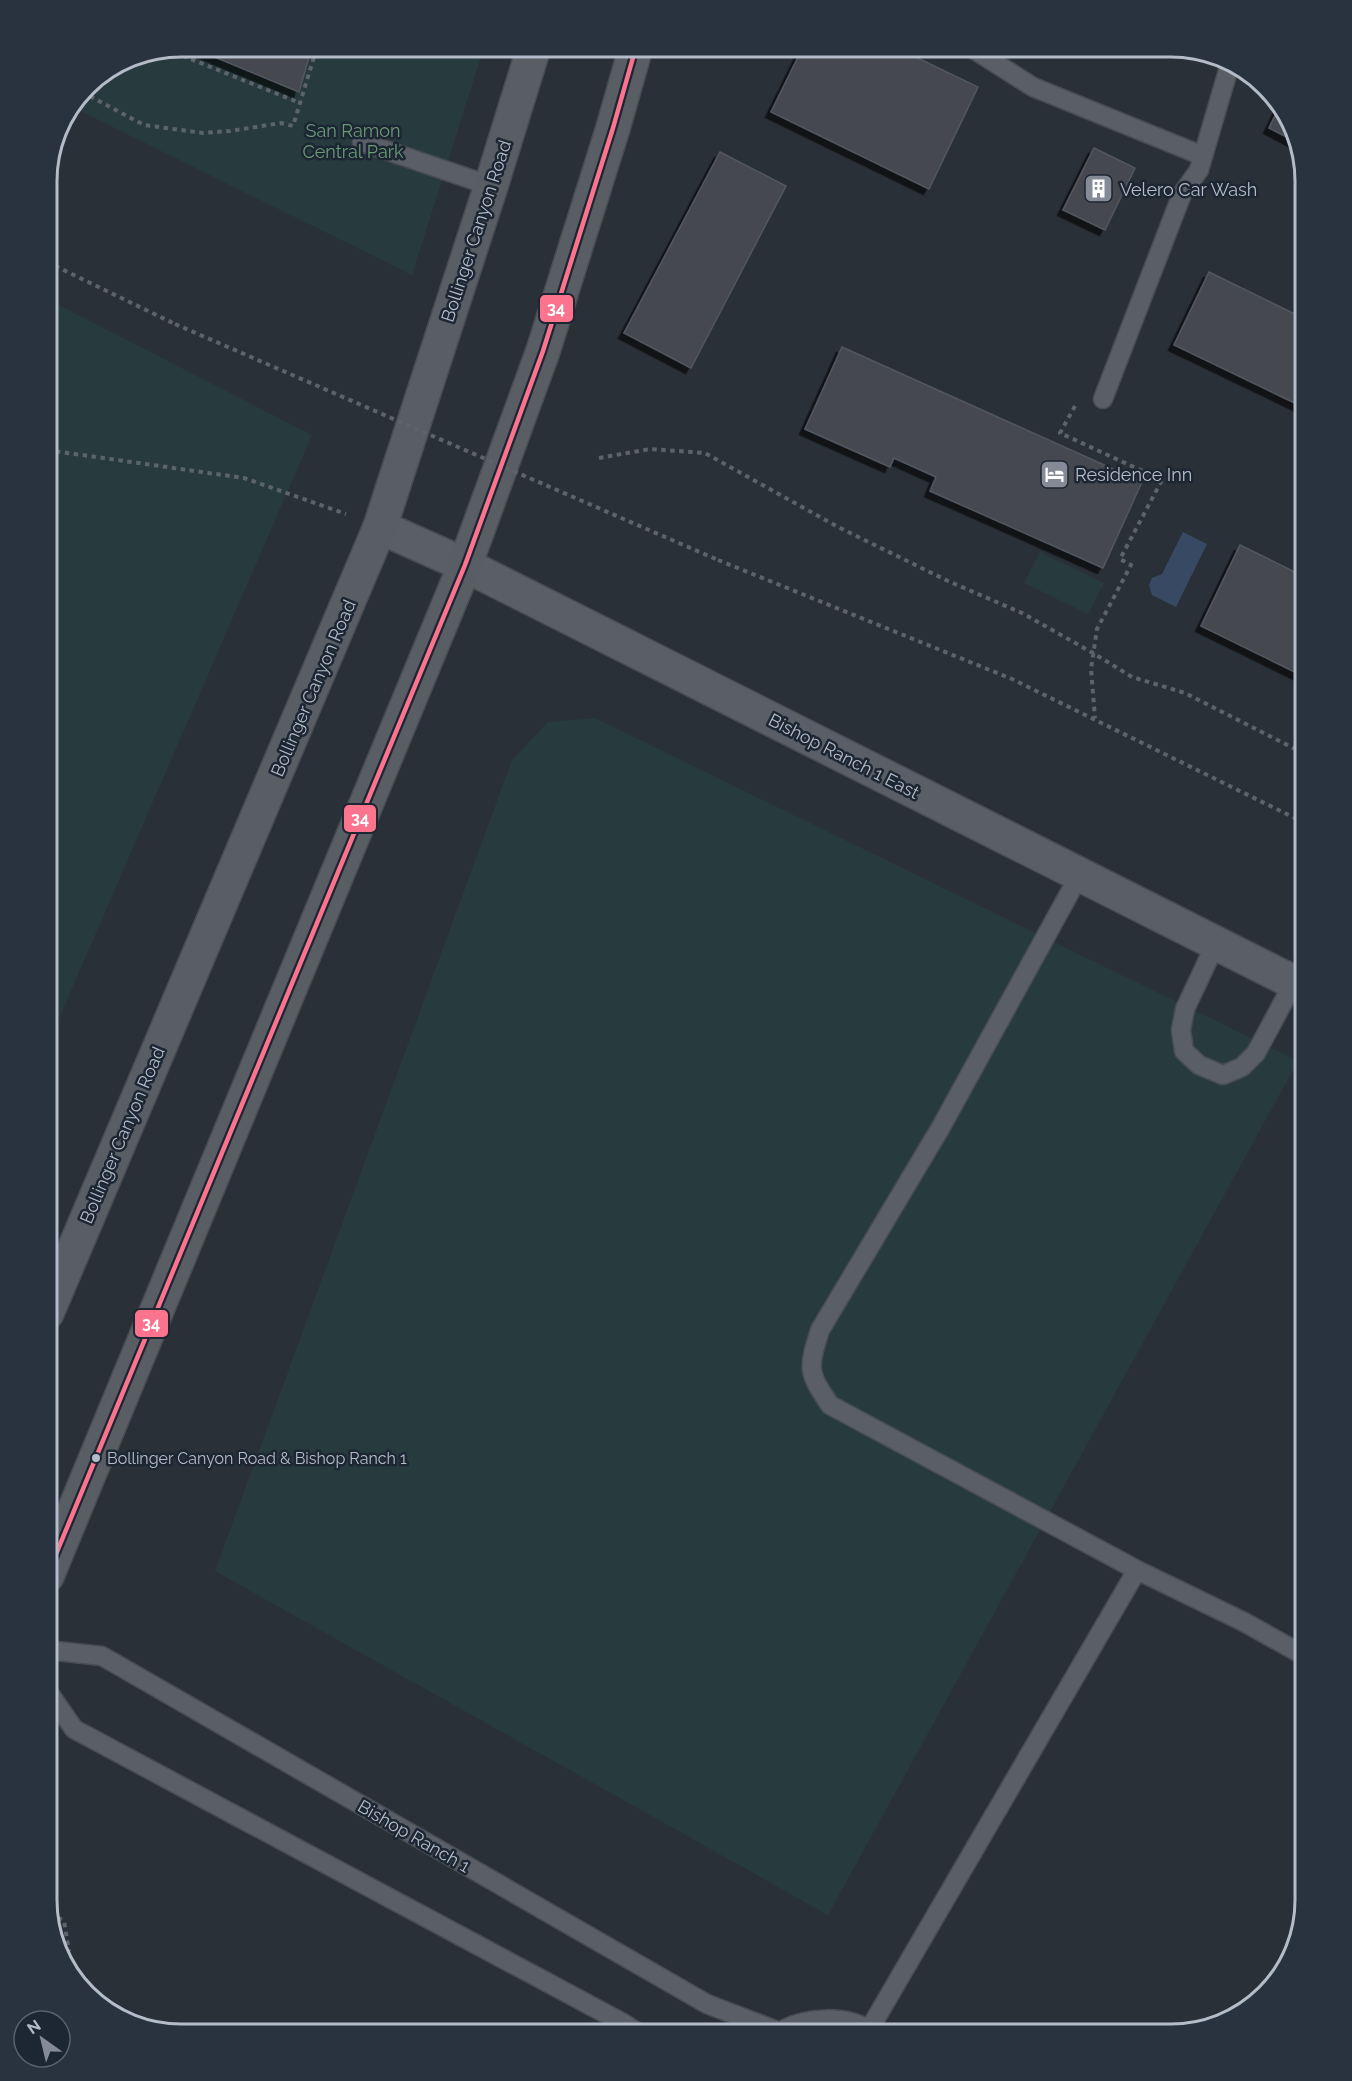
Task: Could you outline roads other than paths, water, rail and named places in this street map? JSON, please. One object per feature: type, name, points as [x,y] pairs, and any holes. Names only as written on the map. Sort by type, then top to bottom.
[{"type":"main road","name":"Bollinger Canyon Road","points":[[57,1289],[380,527],[531,57]]},
{"type":"main road","points":[[57,1549],[465,565],[543,351],[633,57]]},
{"type":"street","name":"Bishop Ranch 1 East","points":[[380,527],[465,565],[1295,982]]},
{"type":"lane","points":[[986,57],[1033,87],[1203,156]]},
{"type":"lane","points":[[1103,399],[1182,194],[1199,170],[1228,71]]},
{"type":"lane","points":[[362,142],[491,186]]},
{"type":"lane","points":[[1080,874],[941,1127],[820,1330],[811,1359],[813,1379],[830,1405],[1137,1570],[1244,1622],[1295,1650]]},
{"type":"lane","points":[[1216,943],[1185,1009],[1181,1030],[1184,1051],[1199,1065],[1223,1075],[1242,1067],[1256,1053],[1295,993]]},
{"type":"lane","points":[[877,2024],[1137,1570]]},
{"type":"lane","name":"Bishop Ranch 1","points":[[57,1651],[102,1656],[707,2004],[756,2024]]},
{"type":"lane","points":[[57,1705],[74,1730],[621,2024]]},
{"type":"lane","points":[[795,2024],[820,2019],[847,2021],[854,2024]]},
{"type":"water","points":[[1183,532],[1207,544],[1176,607],[1152,595],[1149,585],[1152,578],[1162,574]]},
{"type":"place","name":"Velero Car Wash","points":[[1099,189]]},
{"type":"place","name":"Residence Inn","points":[[1054,474]]},
{"type":"place","name":"Bollinger Canyon Road & Bishop Ranch 1","points":[[96,1458]]},
{"type":"park label","name":"San Ramon Central Park","points":[[353,140]]}]
